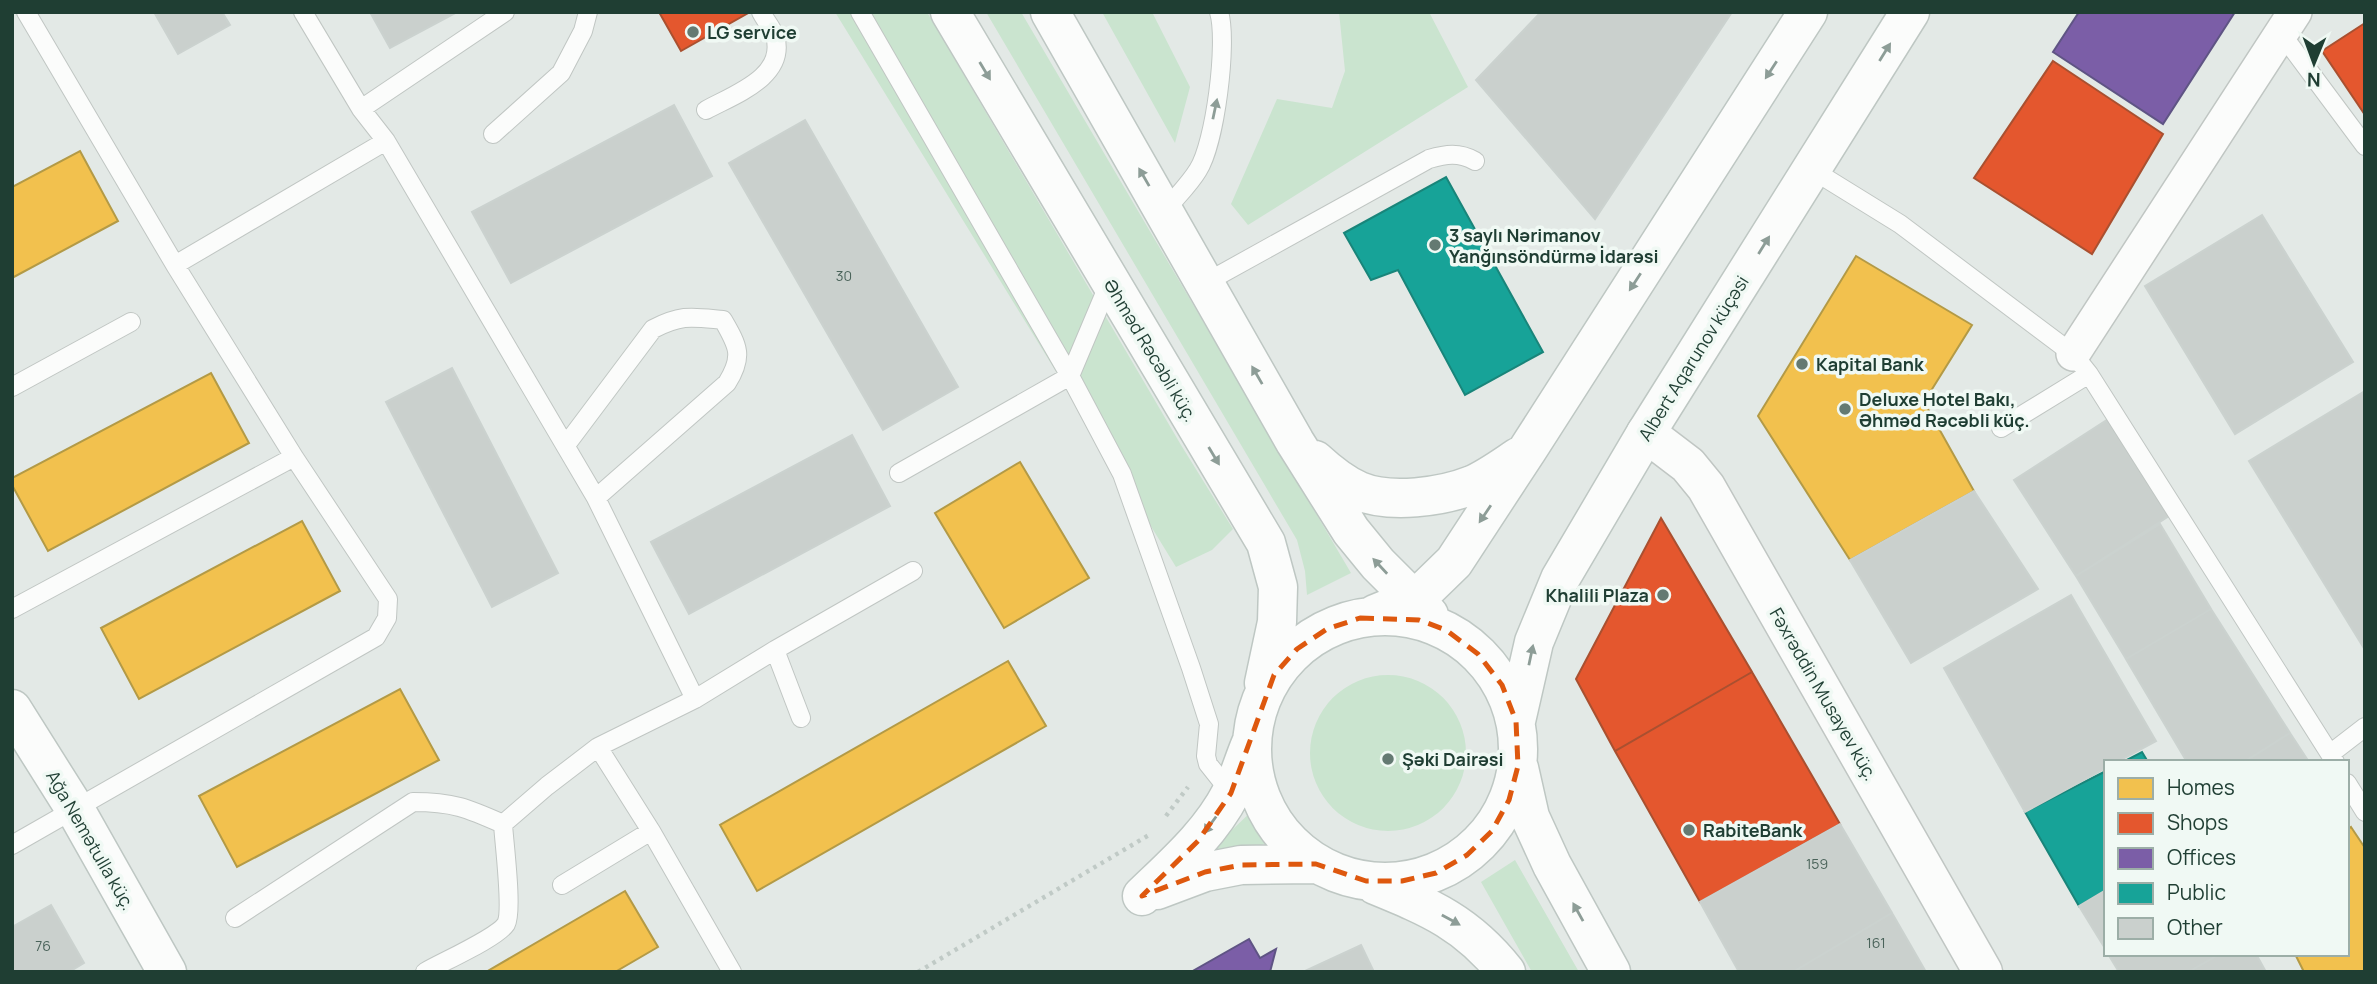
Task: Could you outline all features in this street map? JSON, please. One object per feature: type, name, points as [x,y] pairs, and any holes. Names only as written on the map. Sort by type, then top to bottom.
[{"type":"main road","name":"Əhməd Rəcəbli küç.","points":[[950,12],[1266,543],[1278,587],[1278,622],[1255,725]]},
{"type":"main road","points":[[1050,12],[1295,442],[1351,531],[1413,600],[1478,654],[1502,685],[1516,721],[1518,766],[1530,817],[1552,865],[1611,972]]},
{"type":"main road","points":[[1315,864],[1241,865],[1205,872],[1142,896],[1198,841],[1231,793],[1274,675],[1297,649],[1327,629],[1413,600],[1454,562],[1808,12]]},
{"type":"main road","name":"Albert Aqarunov küçəsi","points":[[1516,721],[1534,642],[1560,579],[1646,433],[1910,12]]},
{"type":"main road","name":"Fəxrəddin Musayev küç.","points":[[1646,433],[1688,465],[1706,487],[1983,972]]},
{"type":"main road","points":[[1295,442],[1329,472],[1360,492],[1390,498],[1424,497],[1471,485],[1499,470],[1528,449]]},
{"type":"main road","points":[[1360,618],[1399,617],[1419,620],[1446,630]]},
{"type":"main road","name":"Ağa Nemətulla küç.","points":[[12,709],[75,809],[167,972]]},
{"type":"main road","points":[[1255,725],[1255,779],[1267,812],[1288,841],[1315,864],[1349,878],[1367,881],[1402,881],[1436,873],[1467,855],[1492,831],[1509,800],[1518,766]]},
{"type":"main road","points":[[1367,881],[1420,903],[1461,926],[1506,972]]},
{"type":"street","points":[[2081,364],[2288,23]]},
{"type":"lane","points":[[12,845],[376,637],[387,618],[388,599],[294,457],[175,265],[26,12]]},
{"type":"lane","points":[[303,12],[361,109],[386,141],[566,445],[596,498],[695,699]]},
{"type":"lane","points":[[361,109],[505,12]]},
{"type":"lane","points":[[493,134],[561,73],[583,31],[588,12]]},
{"type":"lane","points":[[706,110],[757,83],[775,61],[775,37],[761,12]]},
{"type":"lane","points":[[860,12],[1070,376],[1122,474],[1209,724],[1206,756],[1208,764],[1231,793]]},
{"type":"lane","points":[[1164,212],[1200,168],[1210,134],[1222,74],[1219,12]]},
{"type":"lane","points":[[2288,23],[2365,146]]},
{"type":"lane","points":[[175,265],[386,141]]},
{"type":"lane","points":[[1205,283],[1429,159],[1449,153],[1465,155],[1475,162]]},
{"type":"lane","points":[[1811,169],[1900,224],[2081,364],[2332,758],[2365,727]]},
{"type":"lane","points":[[899,473],[1070,376],[1110,281]]},
{"type":"lane","points":[[566,445],[653,329],[670,320],[687,316],[723,320],[737,343],[737,367],[727,383],[596,498]]},
{"type":"lane","points":[[12,387],[131,322]]},
{"type":"lane","points":[[2001,428],[2081,364]]},
{"type":"lane","points":[[12,609],[294,457]]},
{"type":"lane","points":[[503,824],[598,747],[695,699],[913,572]]},
{"type":"lane","points":[[775,650],[802,718]]},
{"type":"lane","points":[[598,747],[651,831],[732,972]]},
{"type":"lane","points":[[2349,786],[2365,812]]},
{"type":"lane","points":[[235,918],[413,802],[441,802],[463,807],[503,824]]},
{"type":"lane","points":[[425,972],[494,934],[506,923],[509,908],[503,824]]},
{"type":"lane","points":[[562,886],[651,831]]},
{"type":"path","points":[[1161,823],[1190,785],[1206,756]]},
{"type":"path","points":[[918,972],[1153,832]]},
{"type":"highlighted area","points":[[1360,618],[1419,620],[1446,630],[1478,654],[1502,685],[1516,721],[1518,766],[1509,800],[1492,831],[1467,855],[1436,873],[1402,881],[1366,881],[1316,864],[1241,865],[1205,872],[1142,896],[1198,841],[1231,793],[1274,675],[1297,649],[1327,629]]},
{"type":"green space","points":[[835,12],[927,12],[1233,529],[1212,550],[1176,567]]},
{"type":"green space","points":[[986,12],[1021,12],[1351,573],[1307,595],[1305,571],[1297,540]]},
{"type":"green space","points":[[1102,12],[1152,12],[1190,87],[1175,143]]},
{"type":"green space","points":[[1339,12],[1429,12],[1468,87],[1248,225],[1231,204],[1277,99],[1332,108],[1345,71]]},
{"type":"green space","name":"Şəki Dairəsi","points":[[1388,675],[1418,681],[1443,698],[1460,723],[1466,753],[1460,783],[1443,808],[1418,825],[1388,831],[1358,825],[1333,808],[1316,783],[1310,753],[1316,723],[1333,698],[1358,681]]},
{"type":"green space","points":[[1252,811],[1271,842],[1197,863]]},
{"type":"green space","points":[[1515,860],[1579,972],[1532,972],[1481,882]]},
{"type":"building: Homes","points":[[80,151],[118,221],[12,278],[12,187]]},
{"type":"building: Homes","name":"Deluxe Hotel Bakı, Əhməd Rəcəbli küç.","points":[[1856,256],[1972,325],[1924,402],[1974,491],[1850,560],[1758,416]]},
{"type":"building: Homes","points":[[211,373],[249,443],[48,551],[12,485],[12,478]]},
{"type":"building: Homes","points":[[1020,462],[1089,578],[1004,628],[935,513]]},
{"type":"building: Homes","points":[[302,521],[340,591],[139,699],[101,628]]},
{"type":"building: Homes","points":[[1008,661],[1046,726],[757,891],[720,825]]},
{"type":"building: Homes","points":[[400,689],[439,760],[237,867],[199,796]]},
{"type":"building: Homes","points":[[2351,827],[2365,848],[2365,972],[2304,972],[2296,956],[2349,956]]},
{"type":"building: Homes","points":[[625,891],[658,947],[615,972],[486,972]]},
{"type":"building: Shops","name":"LG service","points":[[659,12],[750,12],[681,51]]},
{"type":"building: Shops","points":[[2365,23],[2365,115],[2322,51]]},
{"type":"building: Shops","points":[[2053,61],[2163,134],[2092,254],[1974,178]]},
{"type":"building: Shops","name":"Khalili Plaza","points":[[1661,518],[1752,672],[1615,751],[1576,679]]},
{"type":"building: Shops","points":[[1752,672],[1840,824],[1700,902],[1615,751]]},
{"type":"building: Offices","points":[[2079,12],[2235,12],[2163,124],[2053,52]]},
{"type":"building: Offices","points":[[1249,939],[1260,958],[1276,949],[1270,972],[1191,972]]},
{"type":"building: Public","points":[[1446,177],[1543,352],[1465,395],[1398,270],[1371,280],[1344,233]]},
{"type":"building: Public","points":[[2142,752],[2147,760],[2127,760]]},
{"type":"building: Public","points":[[2104,772],[2104,891],[2079,906],[2025,812]]},
{"type":"building: Other","points":[[154,12],[222,12],[230,25],[178,54]]},
{"type":"building: Other","points":[[370,12],[457,12],[390,48]]},
{"type":"building: Other","points":[[1541,12],[1732,12],[1595,219],[1476,80]]},
{"type":"building: Other","points":[[674,105],[712,176],[511,283],[472,212]]},
{"type":"building: Other","points":[[805,120],[958,387],[883,430],[729,163]]},
{"type":"building: Other","points":[[2262,215],[2353,362],[2235,434],[2145,286]]},
{"type":"building: Other","points":[[452,368],[558,573],[492,607],[386,402]]},
{"type":"building: Other","points":[[2365,391],[2365,650],[2249,461]]},
{"type":"building: Other","points":[[2107,420],[2169,516],[2076,576],[2014,480]]},
{"type":"building: Other","points":[[852,435],[890,506],[689,614],[651,542]]},
{"type":"building: Other","points":[[1974,491],[2038,589],[1911,663],[1850,560]]},
{"type":"building: Other","points":[[2160,524],[2211,609],[2126,659],[2076,576]]},
{"type":"building: Other","points":[[2071,595],[2156,741],[2121,760],[2104,760],[2104,769],[2025,812],[1944,668]]},
{"type":"building: Other","points":[[2211,609],[2290,733],[2247,760],[2186,760],[2126,659]]},
{"type":"building: Other","points":[[2290,733],[2308,760],[2247,760]]},
{"type":"building: Other","points":[[1840,824],[1892,913],[1793,972],[1739,972],[1700,902]]},
{"type":"building: Other","points":[[2104,891],[2104,947],[2079,906]]},
{"type":"building: Other","points":[[51,905],[84,963],[69,972],[12,972],[12,927]]},
{"type":"building: Other","points":[[1892,913],[1926,972],[1793,972]]},
{"type":"building: Other","points":[[1361,945],[1374,972],[1303,972]]},
{"type":"building: Other","points":[[2109,956],[2216,956],[2188,972],[2119,972]]},
{"type":"building: Other","points":[[2216,956],[2257,956],[2266,972],[2188,972]]},
{"type":"place","name":"LG service","points":[[693,32]]},
{"type":"place","name":"3 saylı Nərimanov Yanğınsöndürmə İdarəsi","points":[[1435,245]]},
{"type":"place","name":"Kapital Bank","points":[[1802,364]]},
{"type":"place","name":"Deluxe Hotel Bakı, Əhməd Rəcəbli küç.","points":[[1845,409]]},
{"type":"place","name":"Khalili Plaza","points":[[1663,595]]},
{"type":"place","name":"Şəki Dairəsi","points":[[1388,759]]},
{"type":"place","name":"RabiteBank","points":[[1689,830]]}]
